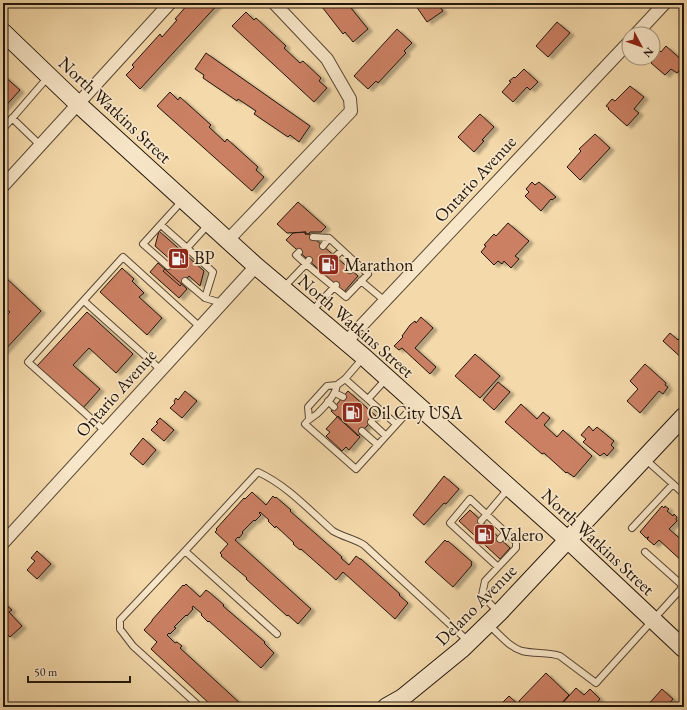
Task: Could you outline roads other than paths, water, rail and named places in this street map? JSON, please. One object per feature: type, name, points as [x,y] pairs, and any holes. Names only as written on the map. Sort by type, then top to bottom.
[{"type":"main road","name":"North Watkins Street","points":[[3,32],[78,104],[209,224],[256,266],[364,357],[568,540],[684,649]]},
{"type":"main road","name":"Delano Avenue","points":[[386,707],[407,703],[493,618],[684,416]]},
{"type":"street","points":[[3,186],[170,3]]},
{"type":"street","points":[[228,240],[351,111],[350,99],[327,59],[274,3]]},
{"type":"street","points":[[643,26],[665,3]]},
{"type":"street","name":"Ontario Avenue","points":[[346,342],[621,50]]},
{"type":"street","name":"Ontario Avenue","points":[[3,543],[256,266]]},
{"type":"lane","points":[[3,129],[49,76]]},
{"type":"lane","points":[[12,118],[40,145]]},
{"type":"lane","points":[[168,266],[143,244],[183,200]]},
{"type":"lane","points":[[185,249],[209,224]]},
{"type":"lane","points":[[161,225],[195,260],[213,272],[205,298]]},
{"type":"lane","points":[[171,242],[172,235]]},
{"type":"lane","points":[[299,252],[296,255],[308,262],[346,298],[368,274],[329,238],[313,237]]},
{"type":"lane","points":[[323,246],[329,238]]},
{"type":"lane","points":[[335,257],[342,250]]},
{"type":"lane","points":[[162,261],[166,255]]},
{"type":"lane","points":[[105,431],[28,362],[122,257],[200,327]]},
{"type":"lane","points":[[283,288],[308,262]]},
{"type":"lane","points":[[350,270],[356,263]]},
{"type":"lane","points":[[190,277],[186,282],[205,298],[222,303]]},
{"type":"lane","points":[[361,281],[385,301]]},
{"type":"lane","points":[[311,312],[335,286]]},
{"type":"lane","points":[[84,301],[161,370]]},
{"type":"lane","points":[[309,418],[308,407],[327,386],[337,385],[345,379],[364,357]]},
{"type":"lane","points":[[368,399],[387,378]]},
{"type":"lane","points":[[345,379],[396,424]]},
{"type":"lane","points":[[337,385],[335,393],[316,415],[309,418],[305,424],[356,469],[415,403]]},
{"type":"lane","points":[[335,393],[343,397]]},
{"type":"lane","points":[[328,401],[334,407]]},
{"type":"lane","points":[[371,422],[386,436]]},
{"type":"lane","points":[[362,431],[378,445]]},
{"type":"lane","points":[[644,458],[684,494]]},
{"type":"lane","points":[[200,707],[133,646],[120,629],[120,620],[258,472],[287,488],[338,535],[358,541],[469,642]]},
{"type":"lane","points":[[632,528],[673,484]]},
{"type":"lane","points":[[481,521],[509,488]]},
{"type":"lane","points":[[498,568],[450,523],[470,499],[516,542],[516,548],[498,568],[485,581],[482,595],[493,618],[515,648],[523,651],[560,656],[596,683],[682,586],[645,552]]},
{"type":"lane","points":[[466,537],[471,532]]},
{"type":"lane","points":[[500,538],[506,532]]},
{"type":"lane","points":[[484,555],[490,549]]},
{"type":"lane","points":[[185,551],[277,634]]},
{"type":"place","name":"BP","points":[[179,258]]},
{"type":"place","name":"Marathon","points":[[329,265]]},
{"type":"place","name":"Oil City USA","points":[[353,413]]},
{"type":"place","name":"Valero","points":[[485,535]]}]
